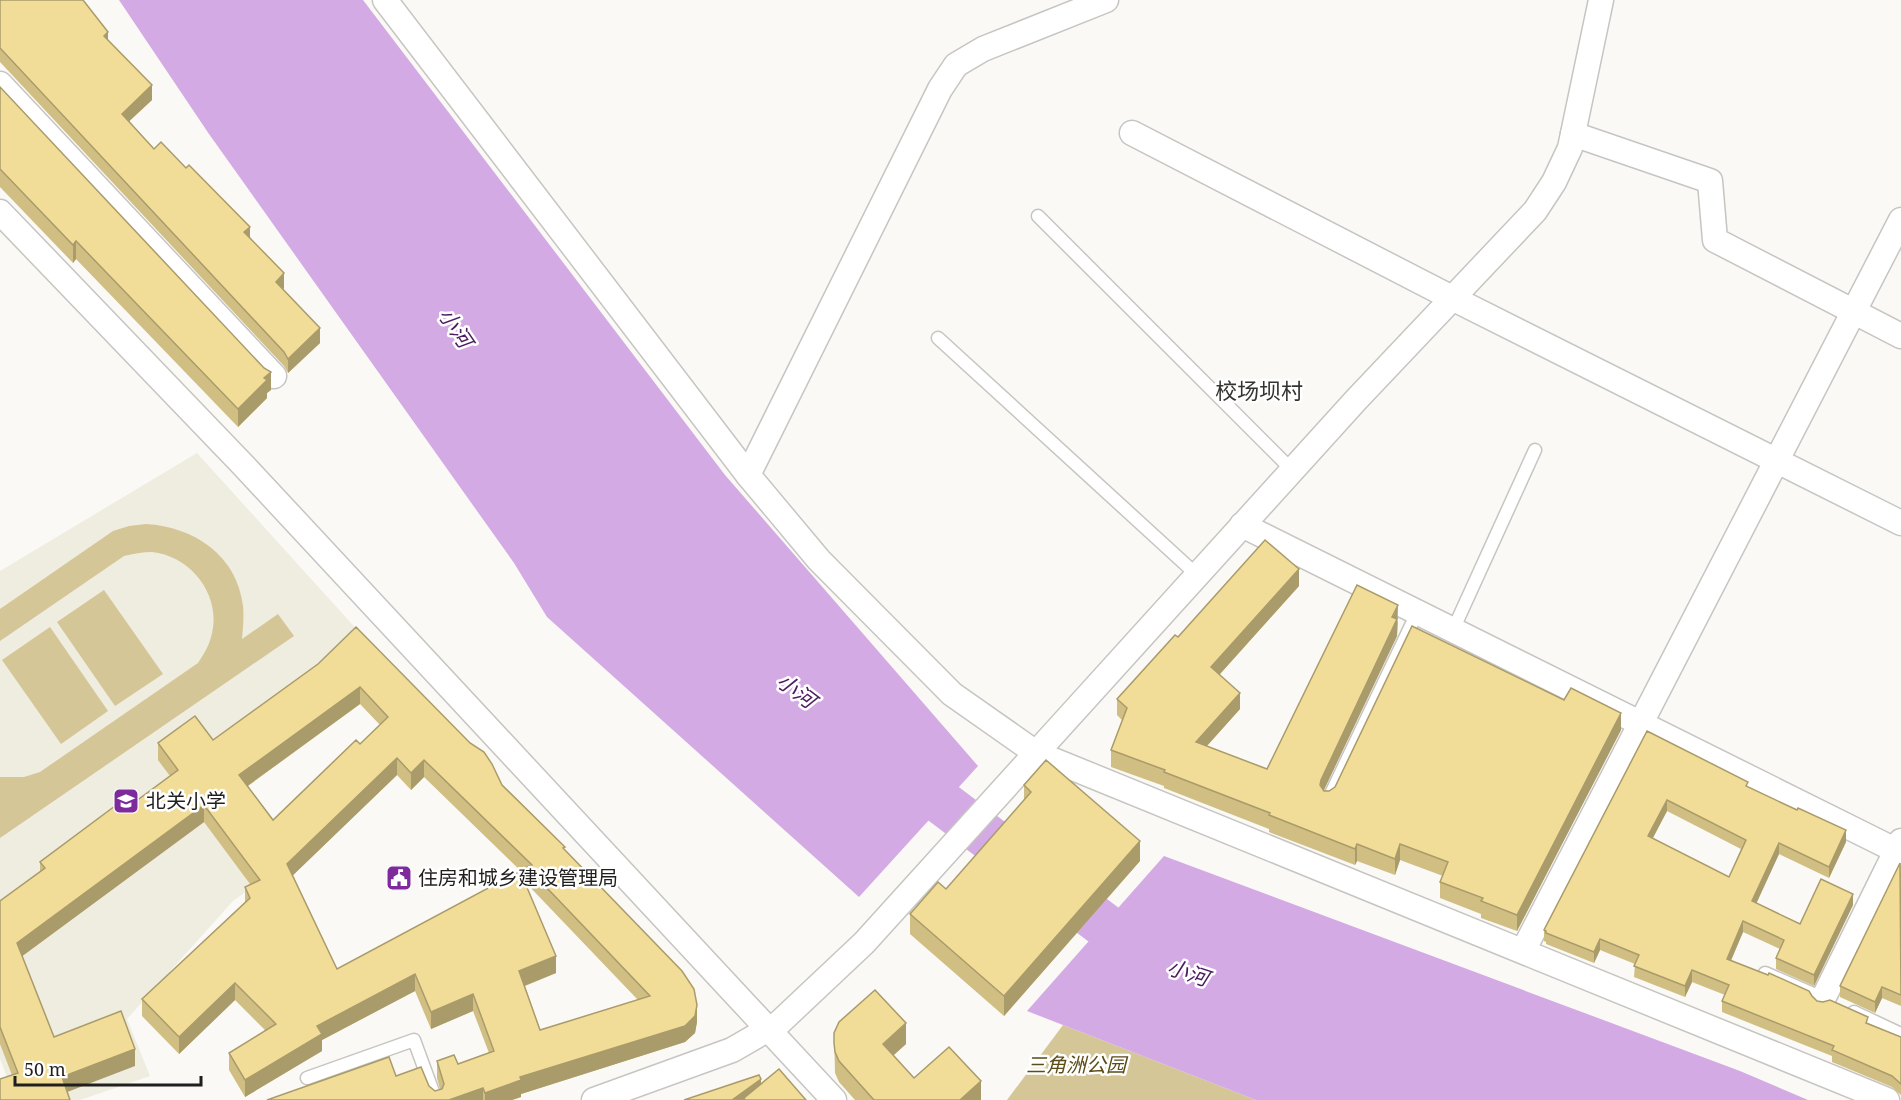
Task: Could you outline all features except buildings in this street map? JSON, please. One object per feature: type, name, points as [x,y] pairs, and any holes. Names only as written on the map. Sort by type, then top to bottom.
[{"type":"street","points":[[385,0],[748,475],[819,560],[952,694],[1030,759],[1523,951],[1887,1100]]},
{"type":"street","points":[[748,475],[940,89],[956,65],[983,49],[1106,0]]},
{"type":"street","points":[[594,1100],[622,1095],[732,1050],[779,1023],[864,943],[1356,400],[1535,211],[1554,182],[1570,148],[1600,0]]},
{"type":"street","points":[[0,84],[274,376]]},
{"type":"street","points":[[1131,133],[1452,298],[1901,523]]},
{"type":"street","points":[[1572,134],[1710,181],[1715,240],[1901,336]]},
{"type":"street","points":[[0,212],[252,475],[834,1100]]},
{"type":"street","points":[[1523,951],[1901,220]]},
{"type":"street","points":[[1242,525],[1641,724],[1899,848],[1823,999]]},
{"type":"lane","points":[[1038,216],[1292,470]]},
{"type":"lane","points":[[938,338],[1197,575]]},
{"type":"lane","points":[[1453,630],[1535,450]]},
{"type":"lane","points":[[1328,800],[1417,613]]},
{"type":"lane","points":[[1765,973],[1901,1034]]},
{"type":"lane","points":[[307,1078],[414,1040],[436,1100]]},
{"type":"shaded area","name":"北关小学","points":[[197,453],[361,634],[213,745],[293,857],[233,901],[127,1019],[150,1076],[80,1100],[16,1100],[0,1059],[0,571]]},
{"type":"green space","points":[[146,524],[181,531],[210,547],[222,558],[239,588],[243,606],[242,639],[278,614],[294,636],[0,838],[0,777],[24,777],[40,772],[198,663],[205,652],[214,619],[207,592],[200,580],[179,561],[152,552],[124,556],[0,641],[0,609],[113,531]]},
{"type":"green space","points":[[104,590],[163,674],[115,706],[57,622]]},
{"type":"green space","points":[[50,627],[108,711],[61,744],[2,660]]},
{"type":"green space","name":"三角洲公园","points":[[1063,1025],[1256,1100],[1007,1100]]},
{"type":"water","points":[[119,0],[363,0],[725,475],[978,766],[859,897],[547,617],[514,563],[209,134]]},
{"type":"water","points":[[1164,856],[1740,1071],[1808,1100],[1256,1100],[1027,1011]]},
{"type":"waterway","name":"小河","points":[[895,767],[1153,962]]},
{"type":"place","name":"北关小学","points":[[126,801]]},
{"type":"place","name":"住房和城乡建设管理局","points":[[399,878]]},
{"type":"district","name":"校场坝村","points":[[1259,391]]}]
